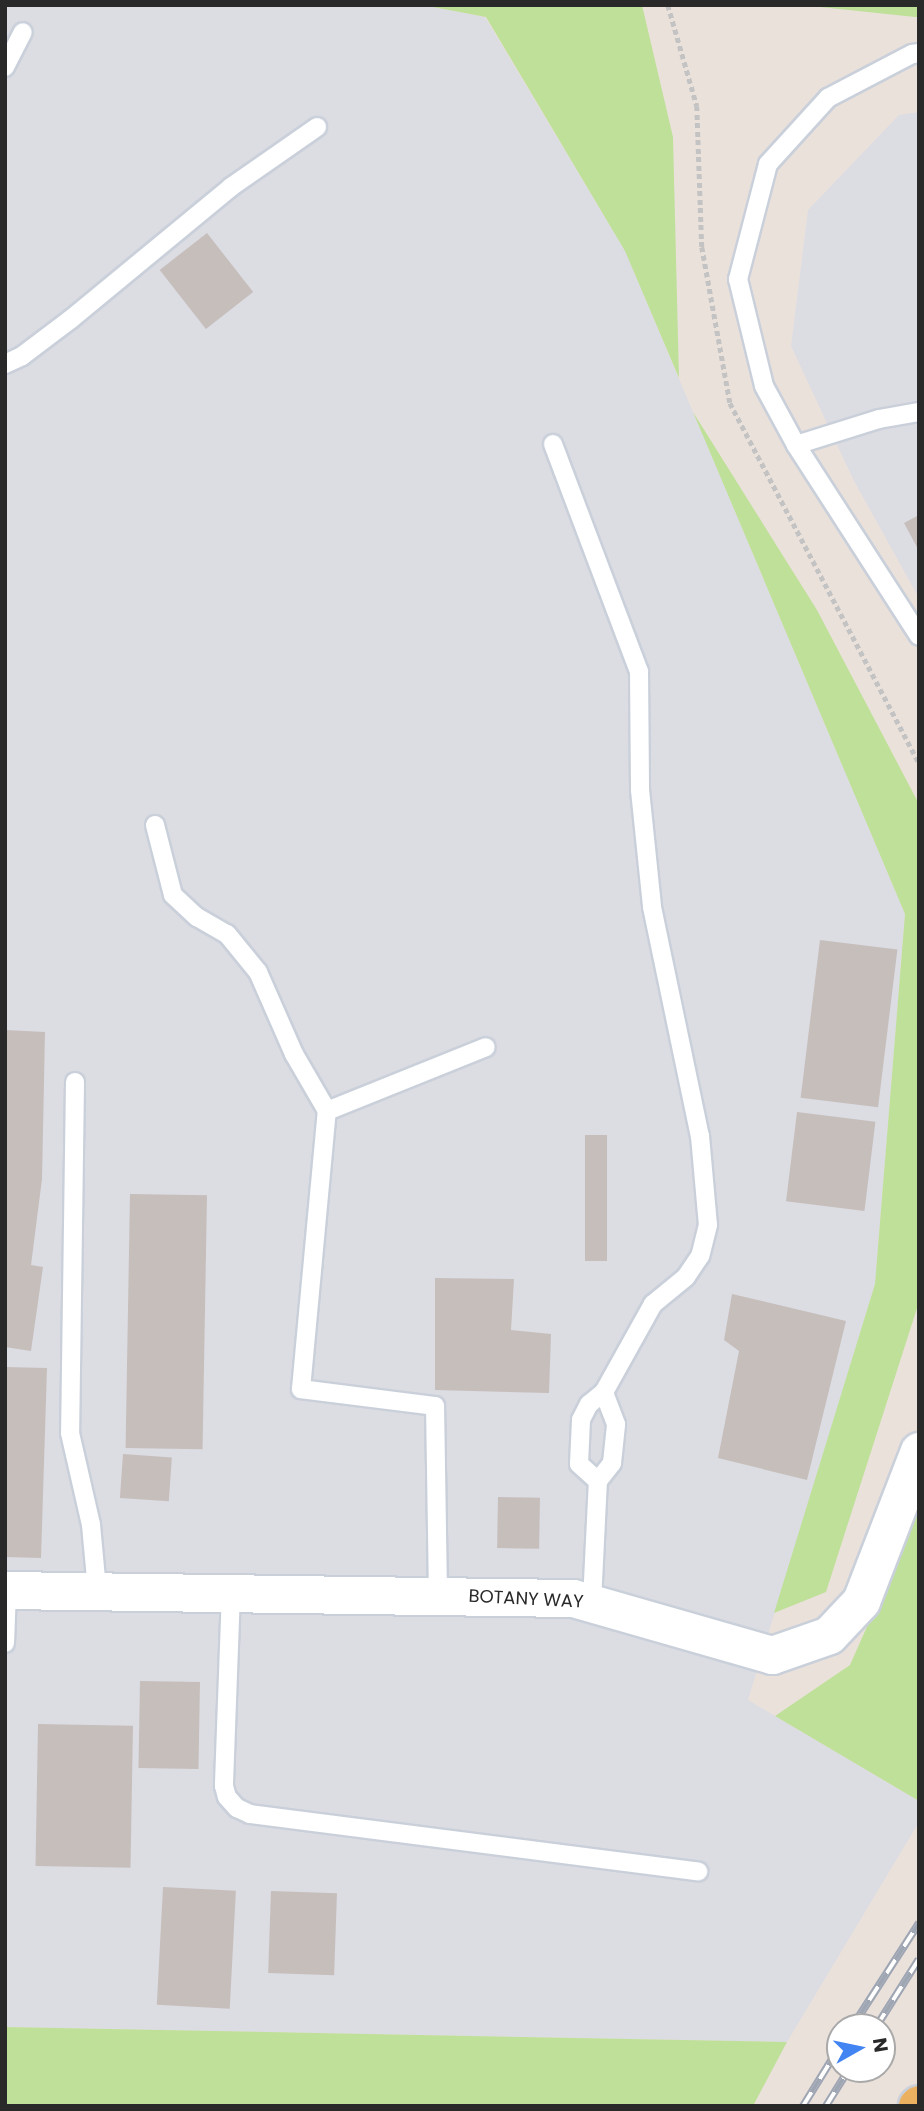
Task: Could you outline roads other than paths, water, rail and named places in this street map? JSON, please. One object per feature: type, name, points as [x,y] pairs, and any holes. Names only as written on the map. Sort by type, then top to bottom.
[{"type":"street","name":"BOTANY WAY","points":[[6,1590],[573,1598],[772,1655],[828,1634],[861,1601],[919,1451]]},
{"type":"lane","points":[[5,67],[23,32]]},
{"type":"lane","points":[[919,53],[912,54],[828,98],[768,164],[738,279],[764,386],[796,445],[919,636]]},
{"type":"lane","points":[[5,364],[22,356],[71,319],[230,187],[317,127]]},
{"type":"lane","points":[[796,445],[879,419],[919,412]]},
{"type":"lane","points":[[553,444],[639,671],[640,790],[652,907],[700,1136],[708,1225],[700,1256],[686,1277],[653,1304],[604,1392],[589,1404],[580,1420],[579,1464],[598,1481]]},
{"type":"lane","points":[[155,825],[173,895],[197,917],[226,934],[257,972],[294,1054],[327,1111],[301,1389],[435,1406],[438,1595]]},
{"type":"lane","points":[[327,1111],[486,1047]]},
{"type":"lane","points":[[75,1082],[70,1433],[91,1525],[97,1590]]},
{"type":"lane","points":[[592,1602],[598,1481],[612,1463],[616,1424],[604,1392]]},
{"type":"lane","points":[[5,1643],[6,1590]]},
{"type":"lane","points":[[231,1592],[224,1786],[227,1797],[237,1808],[250,1814],[698,1871]]},
{"type":"railway","points":[[861,2013],[919,1923]]},
{"type":"railway","points":[[885,2013],[919,1959]]},
{"type":"railway","points":[[803,2106],[826,2069]]},
{"type":"railway","points":[[826,2106],[840,2083]]}]
